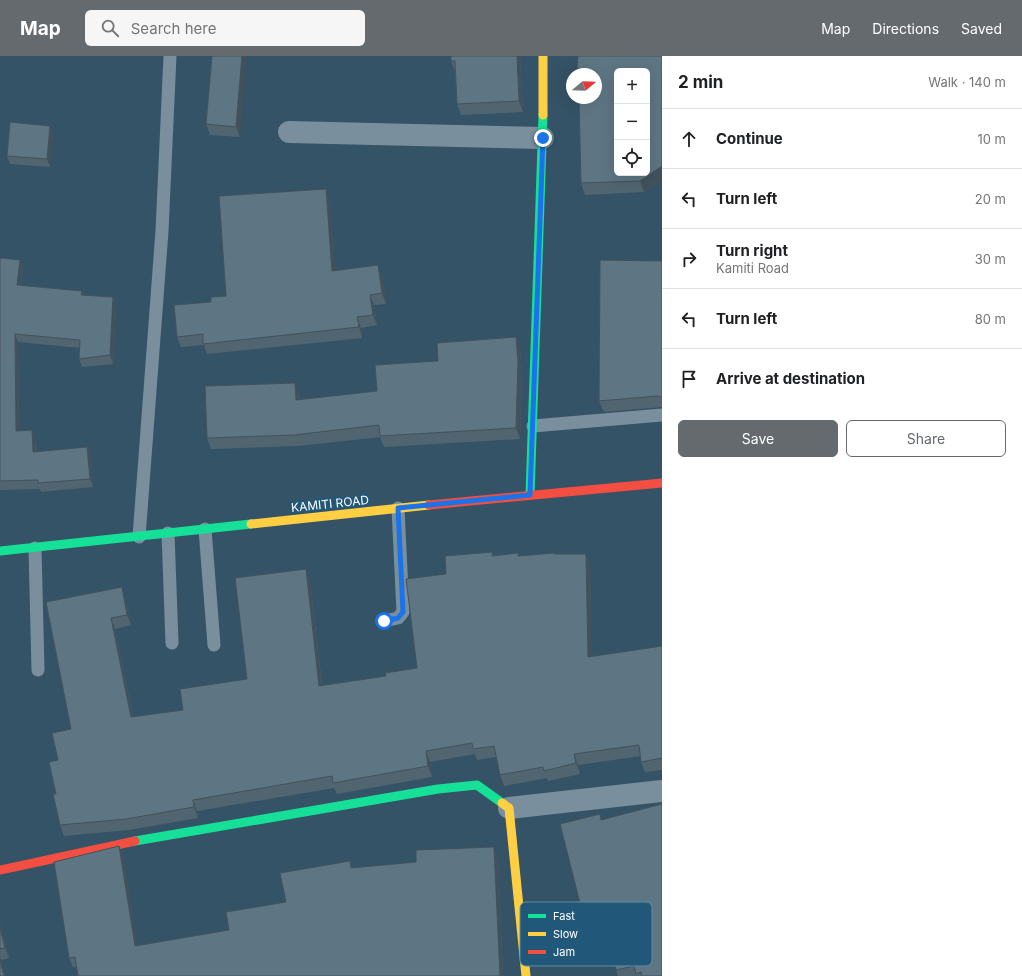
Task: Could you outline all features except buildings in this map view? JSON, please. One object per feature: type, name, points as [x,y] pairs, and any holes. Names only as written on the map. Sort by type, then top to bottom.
[{"type":"street","points":[[530,495],[543,138],[543,56]]},
{"type":"street","points":[[289,132],[543,138]]},
{"type":"street","name":"KAMITI ROAD","points":[[0,551],[398,508],[662,483]]},
{"type":"street","points":[[0,870],[114,845],[438,789],[476,785],[509,808],[662,791]]},
{"type":"street","points":[[509,808],[520,917]]},
{"type":"street","points":[[525,966],[526,976]]},
{"type":"lane","points":[[139,537],[162,231],[170,56]]},
{"type":"lane","points":[[533,426],[662,415]]},
{"type":"lane","points":[[384,621],[398,618],[403,612],[398,508]]},
{"type":"lane","points":[[205,529],[214,645]]},
{"type":"lane","points":[[168,533],[172,643]]},
{"type":"lane","points":[[35,548],[38,670]]},
{"type":"traffic: fast","points":[[530,495],[543,115]]},
{"type":"traffic: fast","points":[[0,551],[251,524]]},
{"type":"traffic: fast","points":[[135,841],[438,789],[477,785],[502,803]]},
{"type":"traffic: slow","points":[[543,56],[543,115]]},
{"type":"traffic: slow","points":[[251,524],[429,505]]},
{"type":"traffic: slow","points":[[502,803],[509,808],[520,917]]},
{"type":"traffic: slow","points":[[525,966],[526,976]]},
{"type":"traffic: jam","points":[[429,505],[662,483]]},
{"type":"traffic: jam","points":[[0,870],[135,841]]},
{"type":"route","points":[[384,621],[398,618],[403,612],[398,508],[530,495],[543,138]]}]
